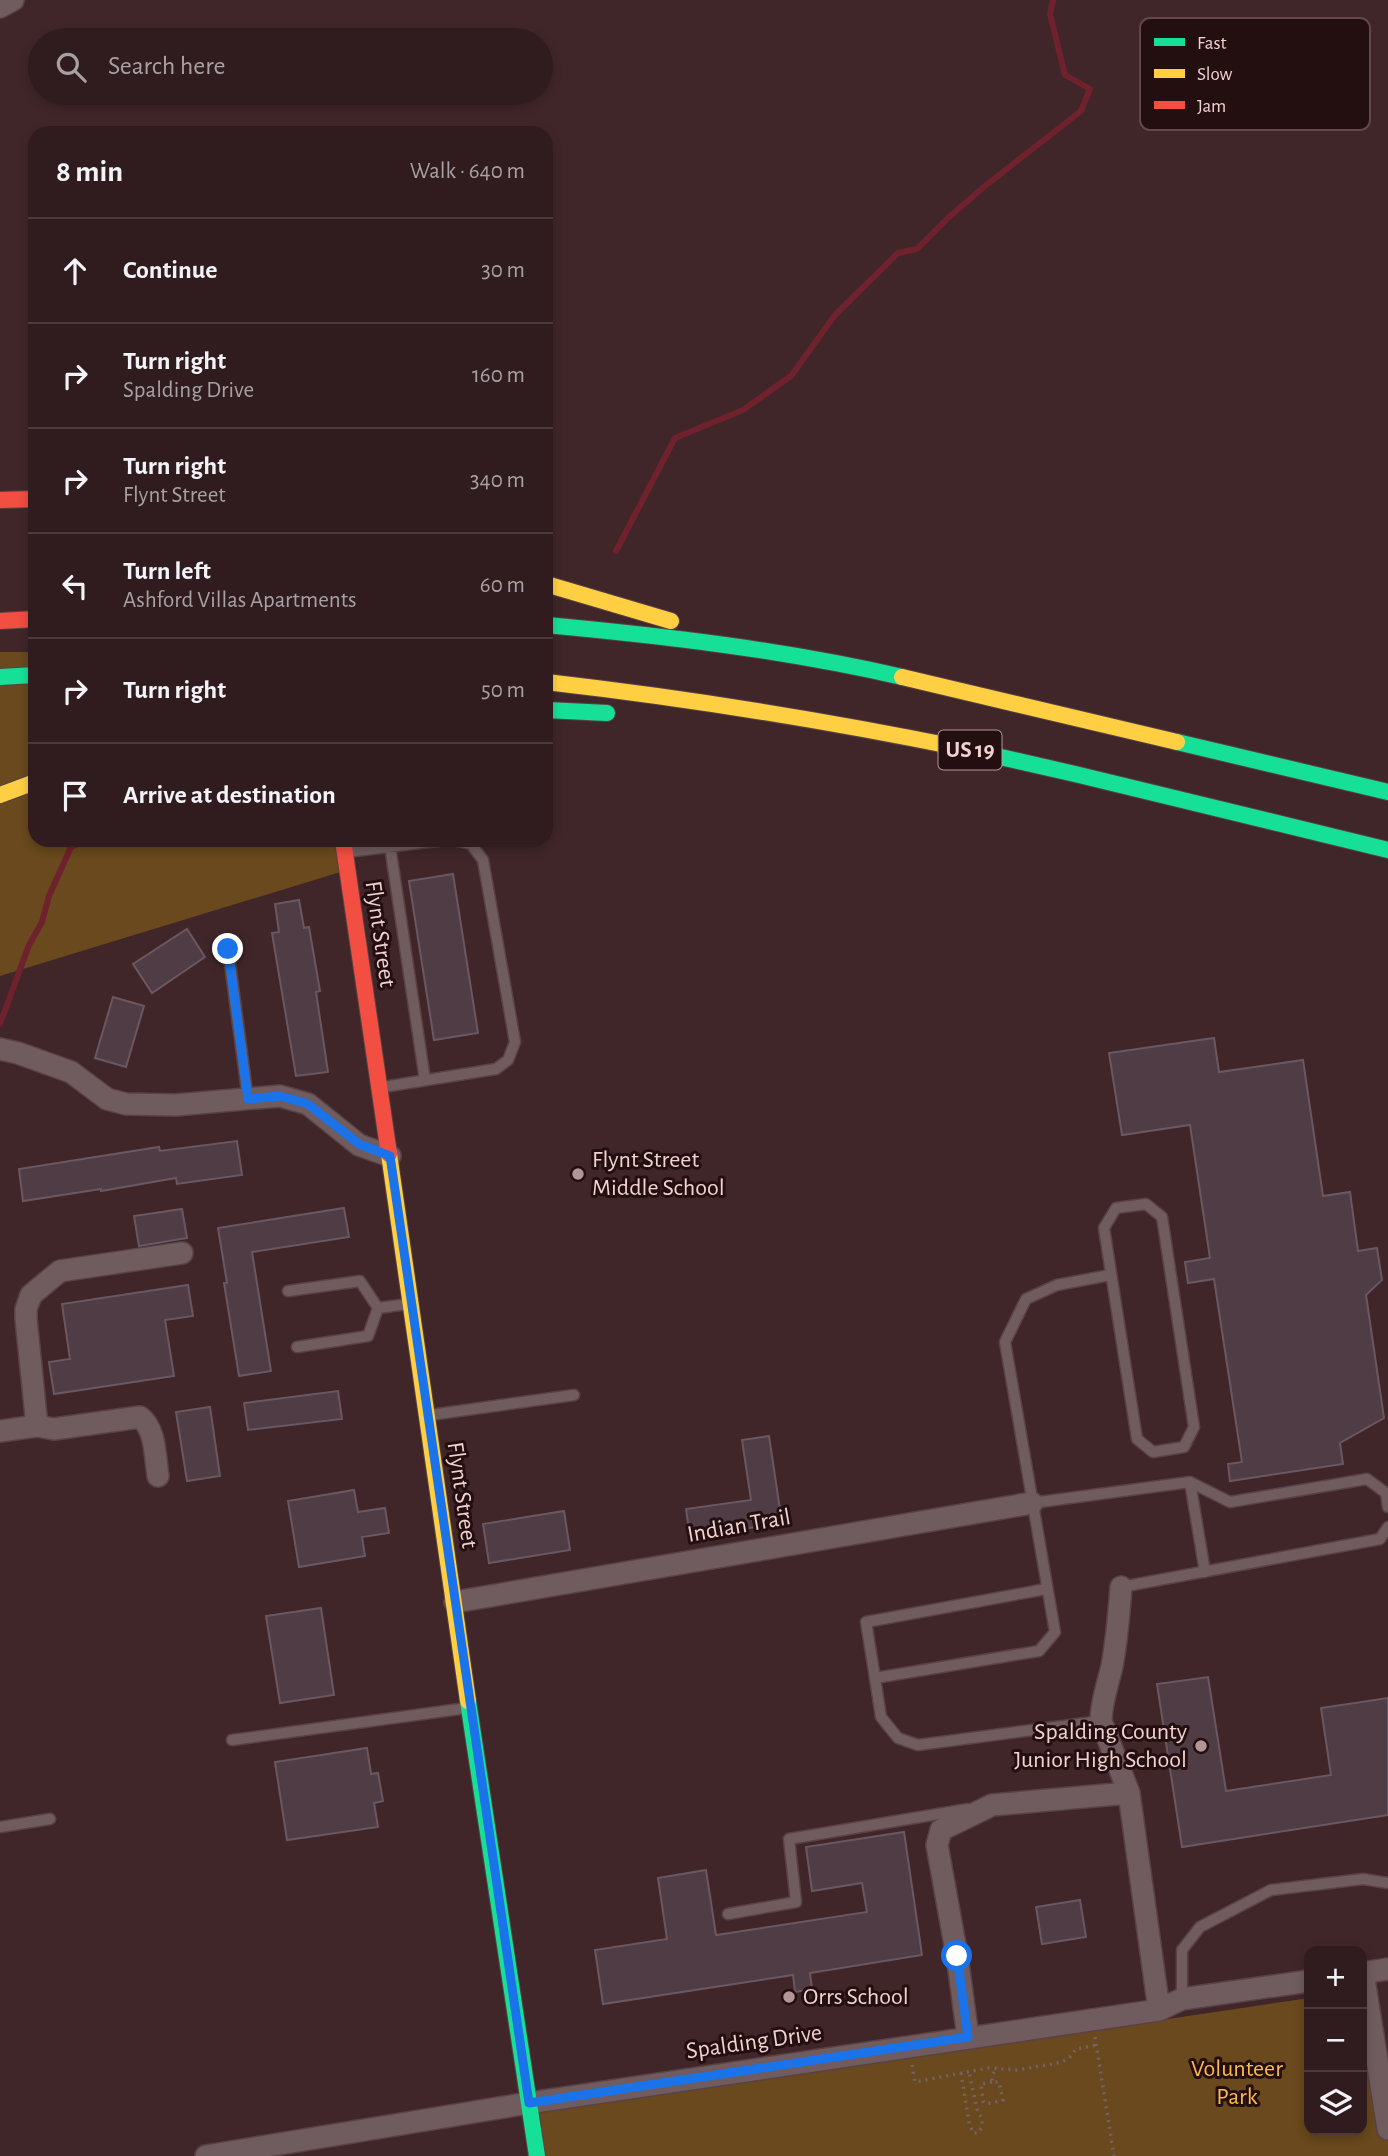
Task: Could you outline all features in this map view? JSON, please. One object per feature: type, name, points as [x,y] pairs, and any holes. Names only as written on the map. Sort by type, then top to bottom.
[{"type":"main road","points":[[0,500],[28,499]]},
{"type":"main road","points":[[553,586],[593,596],[766,652]]},
{"type":"main road","points":[[0,621],[28,619]]},
{"type":"main road","name":"US 19","points":[[553,626],[766,652],[879,672],[1388,792]]},
{"type":"main road","points":[[0,677],[28,675]]},
{"type":"main road","name":"US 19","points":[[553,683],[709,701],[963,748],[1388,850]]},
{"type":"main road","points":[[553,710],[626,715]]},
{"type":"main road","points":[[708,720],[848,725]]},
{"type":"main road","points":[[0,795],[28,785]]},
{"type":"main road","name":"Flynt Street","points":[[344,847],[537,2156]]},
{"type":"street","points":[[0,7],[13,0]]},
{"type":"street","points":[[0,1049],[71,1072],[99,1094],[116,1102],[176,1105],[280,1096],[308,1104],[359,1144],[390,1156]]},
{"type":"street","points":[[37,1426],[26,1319],[31,1295],[60,1271],[182,1253]]},
{"type":"street","points":[[0,1430],[37,1426],[54,1429],[140,1417],[147,1422],[150,1431],[158,1476]]},
{"type":"street","name":"Indian Trail","points":[[455,1602],[1032,1503]]},
{"type":"street","points":[[1121,1587],[1112,1663],[1101,1721],[1129,1793],[1159,2010]]},
{"type":"street","points":[[968,2037],[937,1845],[942,1830],[992,1805],[1129,1793]]},
{"type":"street","points":[[1367,1972],[1388,1969]]},
{"type":"street","name":"Spalding Drive","points":[[206,2156],[529,2103],[1159,2010],[1182,1999],[1304,1982]]},
{"type":"street","points":[[1367,2002],[1387,2117]]},
{"type":"lane","points":[[390,847],[425,1080]]},
{"type":"lane","points":[[379,1087],[496,1069],[508,1060],[515,1042],[483,860],[473,847]]},
{"type":"lane","points":[[228,949],[248,1099]]},
{"type":"lane","points":[[1146,1203],[1162,1217],[1194,1427],[1184,1447],[1153,1452],[1137,1439],[1110,1275],[1104,1228],[1116,1209],[1146,1203]]},
{"type":"lane","points":[[875,1678],[1039,1651],[1055,1632],[1005,1342],[1026,1299],[1056,1285],[1110,1275]]},
{"type":"lane","points":[[288,1292],[360,1281],[378,1308]]},
{"type":"lane","points":[[378,1308],[411,1304]]},
{"type":"lane","points":[[297,1347],[368,1336],[378,1308]]},
{"type":"lane","points":[[428,1416],[574,1395]]},
{"type":"lane","points":[[1032,1503],[1190,1482],[1230,1502],[1367,1479],[1386,1493],[1388,1507]]},
{"type":"lane","points":[[1190,1482],[1205,1572]]},
{"type":"lane","points":[[1121,1587],[1380,1539],[1387,1532]]},
{"type":"lane","points":[[1046,1589],[866,1622],[881,1717],[898,1738],[918,1745],[1101,1721]]},
{"type":"lane","points":[[232,1740],[469,1708]]},
{"type":"lane","points":[[728,1914],[796,1902],[789,1839],[992,1805]]},
{"type":"lane","points":[[0,1827],[50,1819]]},
{"type":"lane","points":[[1182,1999],[1182,1950],[1200,1927],[1271,1891],[1363,1879],[1388,1883]]},
{"type":"path","points":[[1093,2020],[1114,2156]]},
{"type":"path","points":[[908,2046],[915,2082],[997,2067],[1018,2070],[1062,2062],[1076,2049],[1097,2045]]},
{"type":"path","points":[[992,2082],[997,2067]]},
{"type":"path","points":[[961,2073],[969,2122],[973,2133],[978,2133],[982,2127],[982,2119],[977,2109],[969,2072]]},
{"type":"path","points":[[992,2082],[999,2082],[1003,2100],[986,2104],[981,2084],[992,2082]]},
{"type":"path","points":[[974,2098],[982,2096]]},
{"type":"green space","points":[[0,652],[28,652],[28,847],[344,847],[347,870],[0,976]]},
{"type":"green space","name":"Volunteer Park","points":[[1304,1999],[1304,2135],[1367,2135],[1367,2017],[1388,2130],[1388,2156],[536,2156],[529,2114]]},
{"type":"building","points":[[453,874],[478,1033],[434,1040],[409,881]]},
{"type":"building","points":[[299,900],[304,928],[309,927],[320,991],[316,992],[328,1072],[296,1076],[272,933],[279,932],[275,904]]},
{"type":"building","points":[[187,929],[205,957],[152,993],[133,964]]},
{"type":"building","points":[[113,997],[144,1006],[126,1067],[95,1058]]},
{"type":"building","points":[[1214,1038],[1219,1072],[1303,1060],[1323,1196],[1350,1192],[1358,1251],[1377,1248],[1382,1280],[1366,1295],[1384,1418],[1340,1443],[1343,1464],[1230,1481],[1228,1464],[1242,1462],[1214,1279],[1188,1283],[1185,1262],[1210,1258],[1190,1125],[1122,1135],[1109,1053]]},
{"type":"building","points":[[237,1141],[242,1175],[177,1184],[176,1178],[23,1201],[19,1169],[159,1147],[160,1151]]},
{"type":"building","points":[[344,1208],[349,1237],[252,1252],[271,1371],[239,1376],[218,1228]]},
{"type":"building","points":[[182,1209],[187,1238],[139,1246],[134,1216]]},
{"type":"building","points":[[188,1285],[193,1316],[165,1320],[174,1376],[54,1394],[49,1362],[70,1359],[62,1304]]},
{"type":"building","points":[[338,1391],[342,1419],[248,1430],[244,1403]]},
{"type":"building","points":[[210,1407],[220,1476],[187,1481],[176,1412]]},
{"type":"building","points":[[769,1436],[782,1523],[690,1537],[686,1509],[751,1500],[742,1440]]},
{"type":"building","points":[[354,1490],[358,1512],[385,1508],[389,1533],[362,1537],[365,1556],[299,1567],[288,1501]]},
{"type":"building","points":[[564,1511],[570,1550],[489,1563],[483,1524]]},
{"type":"building","points":[[321,1608],[334,1695],[280,1703],[266,1616]]},
{"type":"building","points":[[1208,1677],[1226,1791],[1331,1775],[1321,1708],[1388,1698],[1388,1815],[1182,1847],[1157,1684]]},
{"type":"building","points":[[367,1748],[371,1774],[378,1773],[383,1801],[374,1803],[378,1827],[287,1840],[275,1762]]},
{"type":"building","points":[[904,1832],[922,1955],[810,1973],[812,1989],[795,1992],[793,1975],[603,2004],[595,1950],[667,1939],[658,1878],[706,1870],[716,1935],[867,1912],[862,1883],[812,1891],[806,1847]]},
{"type":"building","points":[[1080,1900],[1086,1937],[1042,1944],[1036,1907]]},
{"type":"waterway","points":[[616,551],[675,438],[743,410],[791,376],[835,315],[898,253],[917,249],[985,186],[1081,111],[1090,89],[1065,75],[1050,14],[1053,0]]},
{"type":"waterway","points":[[0,1024],[29,945],[42,922],[49,896],[71,847]]},
{"type":"traffic: fast","points":[[553,626],[725,645],[902,677]]},
{"type":"traffic: fast","points":[[0,677],[28,675]]},
{"type":"traffic: fast","points":[[553,710],[607,713]]},
{"type":"traffic: fast","points":[[1177,742],[1388,792]]},
{"type":"traffic: fast","points":[[961,748],[1388,850]]},
{"type":"traffic: fast","points":[[468,1701],[537,2156]]},
{"type":"traffic: slow","points":[[553,586],[671,621]]},
{"type":"traffic: slow","points":[[902,677],[1177,742]]},
{"type":"traffic: slow","points":[[553,683],[754,710],[961,748]]},
{"type":"traffic: slow","points":[[0,795],[28,785]]},
{"type":"traffic: slow","points":[[389,1154],[468,1701]]},
{"type":"traffic: jam","points":[[0,500],[28,499]]},
{"type":"traffic: jam","points":[[0,621],[28,619]]},
{"type":"traffic: jam","points":[[344,847],[389,1154]]},
{"type":"place","name":"Flynt Street Middle School","points":[[578,1174]]},
{"type":"place","name":"Spalding County Junior High School","points":[[1201,1746]]},
{"type":"place","name":"Orrs School","points":[[789,1997]]},
{"type":"route","points":[[228,949],[248,1099],[280,1096],[308,1104],[359,1144],[390,1156],[529,2103],[968,2037],[957,1956]]}]
